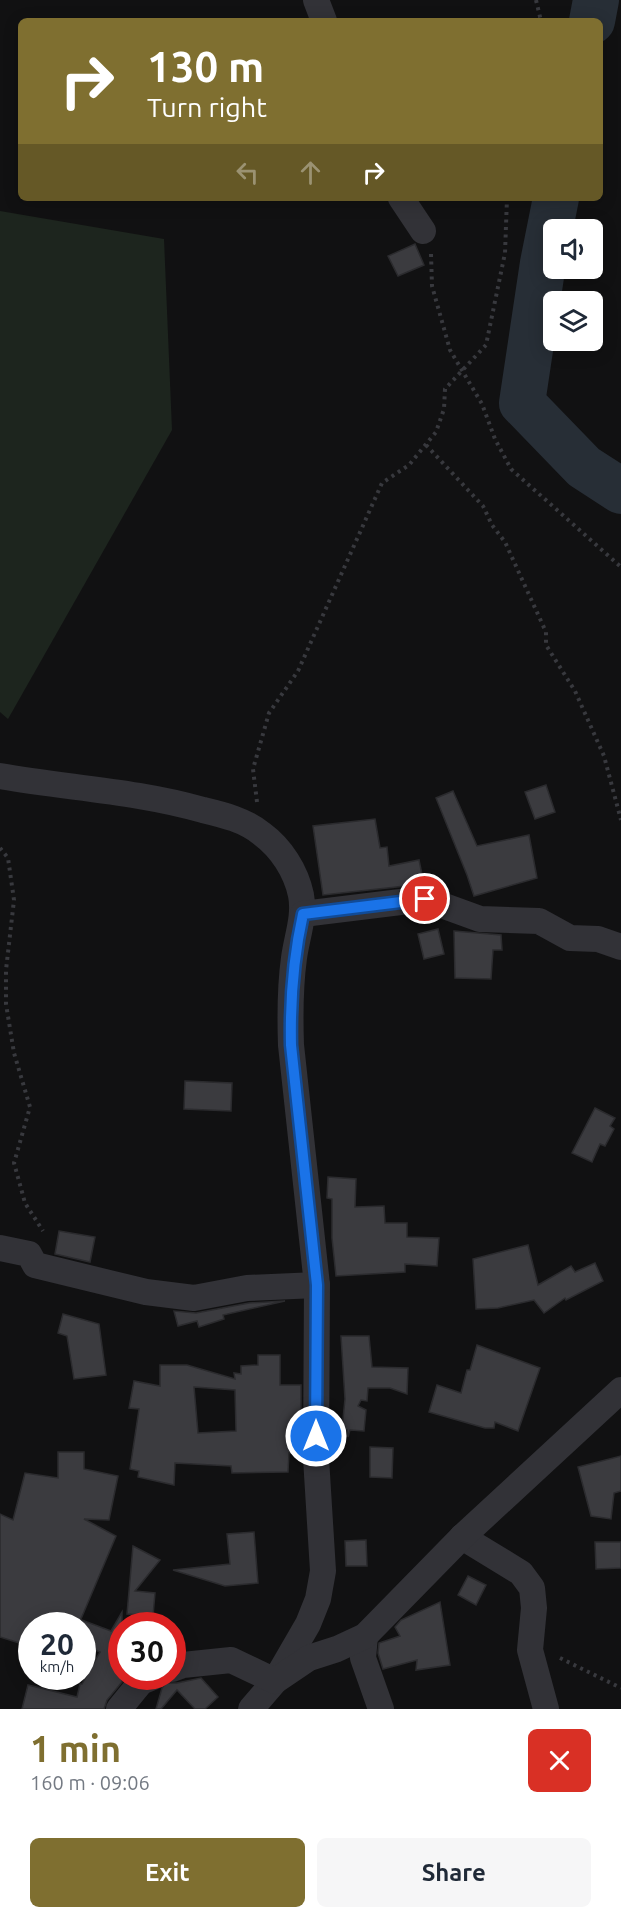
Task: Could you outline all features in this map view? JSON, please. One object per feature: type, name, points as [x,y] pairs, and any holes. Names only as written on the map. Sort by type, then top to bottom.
[{"type":"street","points":[[316,0],[323,18]]},
{"type":"street","points":[[403,201],[423,231]]},
{"type":"street","points":[[0,776],[176,802],[234,818],[261,832],[277,847],[289,865],[300,893],[303,914],[294,957],[290,1007],[291,1045],[317,1285],[316,1458],[323,1571],[318,1599],[309,1624],[275,1681],[251,1709]]},
{"type":"street","points":[[303,914],[425,899],[480,919],[539,921],[570,938],[598,939],[621,947]]},
{"type":"street","points":[[0,1248],[29,1254],[35,1265],[52,1270],[146,1292],[194,1298],[248,1288],[317,1285]]},
{"type":"street","points":[[275,1681],[309,1658],[337,1649],[365,1635],[462,1537],[621,1390]]},
{"type":"street","points":[[462,1537],[521,1573],[532,1588],[534,1608],[530,1650],[546,1709]]},
{"type":"street","points":[[365,1635],[363,1658],[381,1709]]},
{"type":"street","points":[[186,1665],[231,1660],[275,1681]]},
{"type":"street","points":[[119,1709],[134,1690]]},
{"type":"path","points":[[536,0],[540,18]]},
{"type":"path","points":[[261,832],[253,769],[269,713],[298,671],[382,483],[409,465],[436,432],[444,410],[445,389],[486,345],[505,254],[507,201]]},
{"type":"path","points":[[423,231],[432,257],[432,286],[450,350],[482,404],[495,439],[511,469],[621,567]]},
{"type":"path","points":[[426,445],[483,506],[492,525],[506,543],[546,632],[546,645],[575,691],[604,756],[621,820]]},
{"type":"path","points":[[0,849],[8,858],[15,900],[6,970],[6,1004],[14,1053],[30,1107],[14,1163],[24,1203],[44,1233],[52,1270]]},
{"type":"path","points":[[530,1650],[568,1661],[621,1688]]},
{"type":"shaded area","points":[[0,211],[164,239],[172,430],[8,719],[0,712]]},
{"type":"building","points":[[415,244],[424,265],[398,276],[388,256]]},
{"type":"building","points":[[546,785],[555,812],[535,819],[525,792]]},
{"type":"building","points":[[453,791],[477,846],[529,835],[537,878],[474,896],[436,798]]},
{"type":"building","points":[[375,819],[380,848],[387,847],[389,866],[419,860],[424,884],[323,895],[313,826]]},
{"type":"building","points":[[438,929],[444,954],[424,959],[418,934]]},
{"type":"building","points":[[454,931],[501,935],[502,950],[493,950],[491,979],[455,978]]},
{"type":"building","points":[[185,1081],[232,1083],[231,1111],[184,1109]]},
{"type":"building","points":[[595,1108],[615,1118],[610,1126],[614,1129],[605,1146],[600,1144],[592,1162],[572,1153]]},
{"type":"building","points":[[328,1177],[356,1179],[355,1207],[384,1206],[385,1223],[407,1223],[407,1237],[439,1238],[437,1266],[405,1264],[405,1272],[336,1276],[332,1238],[332,1199],[327,1198]]},
{"type":"building","points":[[59,1231],[95,1237],[90,1262],[55,1254]]},
{"type":"building","points":[[528,1245],[538,1285],[571,1266],[575,1272],[595,1263],[603,1281],[566,1300],[565,1298],[544,1313],[534,1300],[498,1308],[476,1309],[473,1259]]},
{"type":"building","points":[[285,1301],[223,1315],[224,1319],[199,1327],[197,1321],[178,1326],[174,1311],[196,1313],[249,1303]]},
{"type":"building","points":[[63,1314],[99,1324],[106,1375],[74,1379],[67,1336],[58,1333]]},
{"type":"building","points":[[341,1336],[369,1336],[372,1367],[408,1368],[407,1394],[390,1388],[368,1388],[367,1401],[361,1400],[358,1406],[366,1410],[364,1431],[350,1430],[348,1437],[347,1430],[342,1429],[345,1399]]},
{"type":"building","points":[[477,1345],[540,1368],[518,1431],[495,1422],[494,1428],[485,1428],[429,1412],[437,1385],[461,1393]]},
{"type":"building","points":[[258,1355],[280,1355],[280,1385],[301,1385],[301,1453],[289,1453],[288,1472],[232,1473],[231,1466],[175,1463],[174,1485],[138,1477],[139,1471],[130,1469],[139,1409],[129,1408],[134,1381],[160,1386],[160,1365],[187,1365],[235,1379],[234,1373],[241,1374],[241,1366],[258,1365]],"holes":[[[194,1387],[235,1390],[236,1431],[198,1433]]]},
{"type":"building","points":[[370,1447],[393,1448],[392,1478],[370,1477]]},
{"type":"building","points":[[58,1452],[84,1452],[84,1469],[118,1476],[109,1520],[84,1519],[116,1536],[84,1612],[18,1612],[18,1643],[0,1637],[0,1514],[13,1520],[25,1473],[58,1478]]},
{"type":"building","points":[[621,1456],[621,1491],[614,1493],[611,1519],[591,1516],[578,1467]]},
{"type":"building","points":[[254,1532],[258,1583],[225,1586],[173,1570],[230,1564],[227,1534]]},
{"type":"building","points":[[366,1540],[367,1566],[346,1566],[345,1541]]},
{"type":"building","points":[[595,1542],[621,1542],[621,1568],[596,1569]]},
{"type":"building","points":[[133,1546],[160,1560],[135,1591],[155,1593],[153,1612],[127,1612]]},
{"type":"building","points":[[468,1576],[486,1585],[476,1605],[458,1595]]},
{"type":"building","points":[[440,1602],[450,1665],[416,1670],[417,1660],[383,1669],[378,1653],[379,1643],[400,1636],[395,1627],[401,1620]]},
{"type":"building","points":[[96,1625],[108,1630],[108,1690],[115,1690],[107,1700],[104,1709],[22,1709],[27,1690],[48,1690],[77,1697],[79,1690],[96,1690],[96,1659],[100,1652],[96,1650]]},
{"type":"building","points":[[201,1678],[218,1697],[205,1709],[195,1709],[177,1690],[186,1690],[186,1681]]},
{"type":"building","points":[[161,1690],[177,1690],[161,1709],[156,1709]]},
{"type":"waterway","points":[[593,18],[596,0]]},
{"type":"waterway","points":[[555,201],[543,263],[522,403],[584,467],[621,491]]},
{"type":"route","points":[[316,1436],[317,1285],[291,1045],[290,1007],[294,957],[303,914],[425,899]]}]
